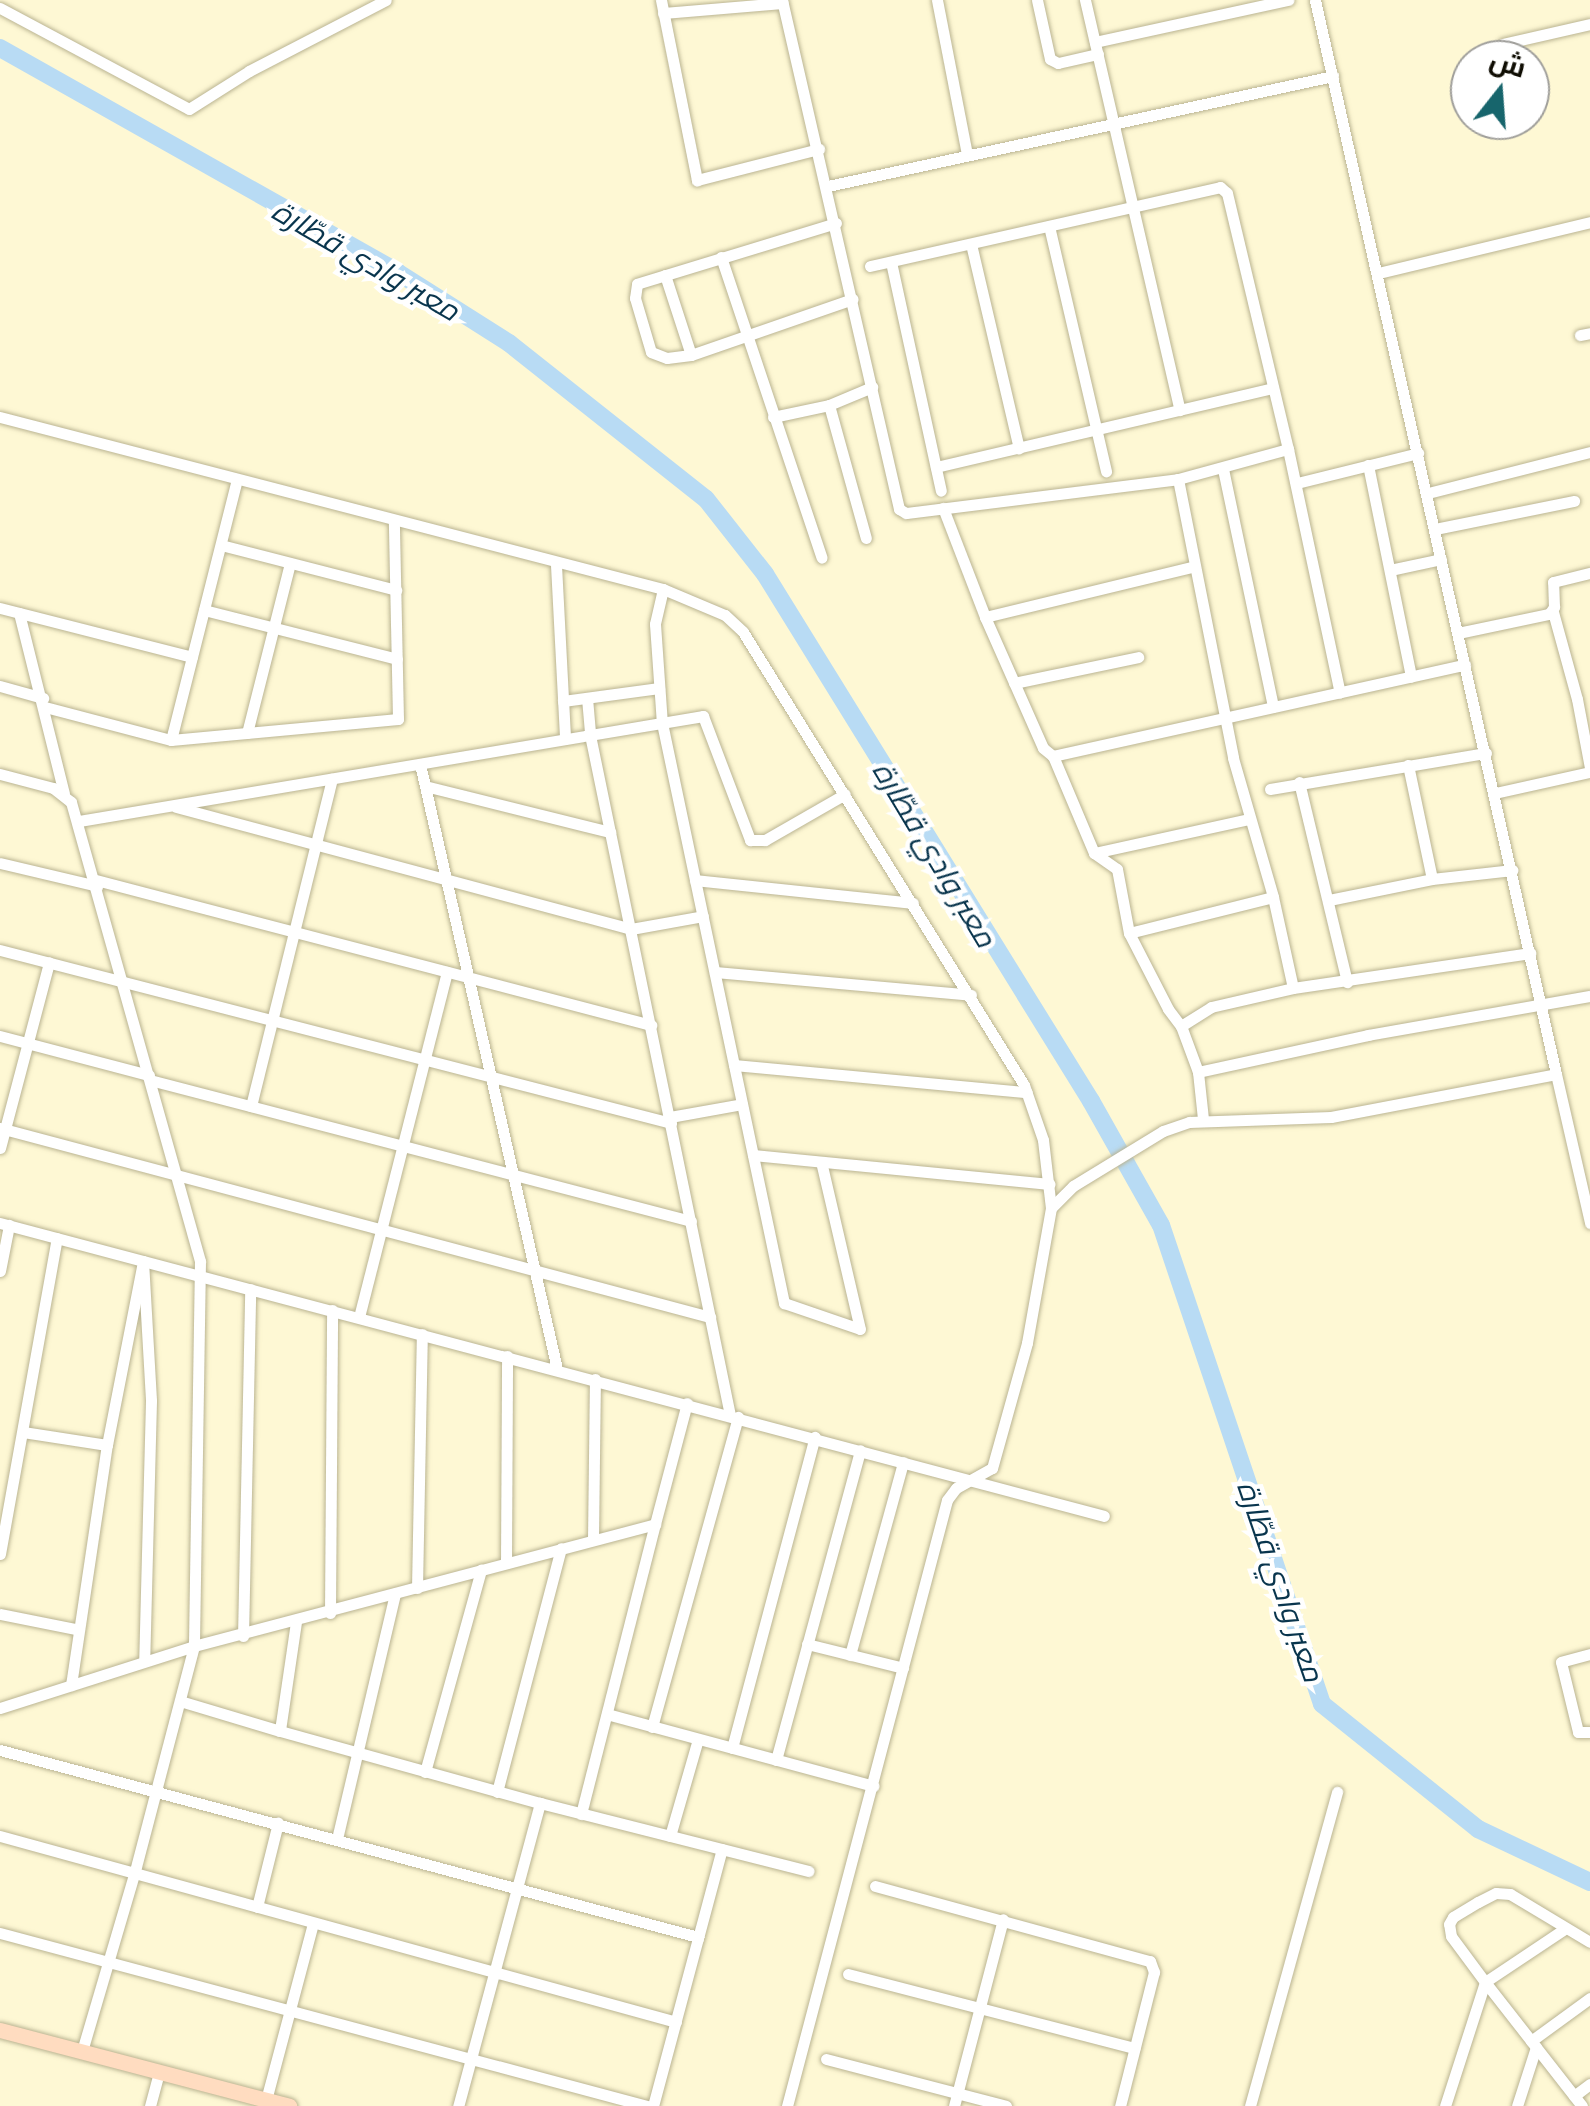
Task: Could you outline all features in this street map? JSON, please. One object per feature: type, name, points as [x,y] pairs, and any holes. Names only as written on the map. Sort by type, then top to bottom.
[{"type":"street","points":[[0,8],[189,109],[249,71],[386,0]]},
{"type":"street","points":[[937,0],[967,155]]},
{"type":"street","points":[[1037,0],[1050,59],[1058,64],[1096,48],[1288,0]]},
{"type":"street","points":[[1085,0],[1180,410]]},
{"type":"street","points":[[1316,0],[1590,1222]]},
{"type":"street","points":[[819,149],[698,180],[662,6],[782,1],[819,149],[828,186],[899,509],[906,513],[1178,479],[1288,450]]},
{"type":"street","points":[[1520,40],[1590,24]]},
{"type":"street","points":[[828,186],[1332,76]]},
{"type":"street","points":[[870,266],[1220,187],[1227,193],[1297,483],[1340,692]]},
{"type":"street","points":[[1378,272],[1590,222]]},
{"type":"street","points":[[836,223],[637,284],[635,298],[651,352],[668,358],[691,354],[852,300]]},
{"type":"street","points":[[1049,226],[1106,471]]},
{"type":"street","points":[[971,244],[1019,448]]},
{"type":"street","points":[[721,257],[822,558]]},
{"type":"street","points":[[892,262],[941,491]]},
{"type":"street","points":[[666,275],[691,354]]},
{"type":"street","points":[[773,417],[829,405],[872,388]]},
{"type":"street","points":[[936,468],[1274,388]]},
{"type":"street","points":[[829,405],[866,538]]},
{"type":"street","points":[[0,418],[663,589],[713,608],[743,632],[971,995],[1027,1092],[1050,1178],[1052,1208],[1030,1327],[995,1464],[973,1482],[956,1488],[947,1500],[787,2106]]},
{"type":"street","points":[[1428,493],[1590,452]]},
{"type":"street","points":[[1297,483],[1418,453]]},
{"type":"street","points":[[1368,465],[1411,677]]},
{"type":"street","points":[[1222,469],[1273,707]]},
{"type":"street","points":[[1178,479],[1224,717],[1248,819],[1273,898],[1292,988]]},
{"type":"street","points":[[171,740],[238,480]]},
{"type":"street","points":[[1435,529],[1574,502]]},
{"type":"street","points":[[943,508],[984,617],[1043,748],[1053,756],[1094,853],[1117,869],[1129,933],[1168,1009],[1182,1026],[1198,1072],[1203,1119]]},
{"type":"street","points":[[0,686],[171,740],[398,718],[394,522]]},
{"type":"street","points":[[221,545],[396,590]]},
{"type":"street","points":[[1390,570],[1441,559]]},
{"type":"street","points":[[246,733],[290,563]]},
{"type":"street","points":[[556,564],[565,739]]},
{"type":"street","points":[[984,617],[1192,567]]},
{"type":"street","points":[[1495,793],[1590,770],[1584,697],[1553,612],[1553,582],[1590,573]]},
{"type":"street","points":[[663,589],[655,624],[662,722],[784,1304],[860,1329],[821,1162]]},
{"type":"street","points":[[0,608],[192,658]]},
{"type":"street","points":[[204,610],[397,659]]},
{"type":"street","points":[[1458,633],[1553,612]]},
{"type":"street","points":[[19,613],[64,793],[79,822],[200,1261],[194,1646],[154,1789],[136,1871],[82,2051]]},
{"type":"street","points":[[1014,683],[1138,656]]},
{"type":"street","points":[[1053,756],[1465,666]]},
{"type":"street","points":[[563,701],[659,688]]},
{"type":"street","points":[[587,698],[590,735],[734,1416],[652,1726]]},
{"type":"street","points":[[79,822],[703,716],[750,840],[766,840],[845,794]]},
{"type":"street","points":[[1270,789],[1486,754]]},
{"type":"street","points":[[420,764],[557,1369]]},
{"type":"street","points":[[1408,765],[1432,879]]},
{"type":"street","points":[[0,774],[64,793]]},
{"type":"street","points":[[251,1106],[332,779]]},
{"type":"street","points":[[1299,782],[1347,982]]},
{"type":"street","points":[[425,786],[610,832]]},
{"type":"street","points":[[172,806],[631,929],[703,916]]},
{"type":"street","points":[[1094,853],[1248,819]]},
{"type":"street","points":[[0,863],[293,932],[650,1025]]},
{"type":"street","points":[[1328,900],[1432,879],[1512,870]]},
{"type":"street","points":[[695,880],[913,903]]},
{"type":"street","points":[[1129,933],[1273,898]]},
{"type":"street","points":[[0,950],[670,1120],[742,1104]]},
{"type":"street","points":[[1182,1026],[1211,1007],[1292,988],[1530,953]]},
{"type":"street","points":[[0,1148],[49,962]]},
{"type":"street","points":[[359,1317],[447,972]]},
{"type":"street","points":[[714,972],[971,995]]},
{"type":"street","points":[[1198,1072],[1368,1035],[1590,996]]},
{"type":"street","points":[[0,1036],[691,1221]]},
{"type":"street","points":[[734,1065],[1027,1092]]},
{"type":"street","points":[[1052,1208],[1073,1186],[1163,1132],[1203,1119],[1331,1117],[1556,1074]]},
{"type":"street","points":[[2,1129],[710,1317]]},
{"type":"street","points":[[753,1156],[1050,1178],[1073,1186]]},
{"type":"street","points":[[0,1271],[5,1224],[1104,1516]]},
{"type":"street","points":[[0,1554],[57,1238]]},
{"type":"street","points":[[71,1685],[76,1629],[143,1260]]},
{"type":"street","points":[[143,1260],[152,1400],[144,1662]]},
{"type":"street","points":[[243,1636],[250,1289]]},
{"type":"street","points":[[330,1613],[332,1310]]},
{"type":"street","points":[[417,1588],[422,1334]]},
{"type":"street","points":[[506,1563],[508,1356]]},
{"type":"street","points":[[593,1539],[596,1379]]},
{"type":"street","points":[[582,1814],[687,1404]]},
{"type":"street","points":[[23,1432],[108,1445]]},
{"type":"street","points":[[732,1748],[815,1437]]},
{"type":"street","points":[[776,1760],[860,1450]]},
{"type":"street","points":[[850,1655],[902,1462]]},
{"type":"street","points":[[0,1708],[194,1646],[655,1524]]},
{"type":"street","points":[[498,1792],[562,1548]]},
{"type":"street","points":[[425,1772],[481,1570]]},
{"type":"street","points":[[337,1839],[396,1594]]},
{"type":"street","points":[[0,1614],[76,1629]]},
{"type":"street","points":[[280,1732],[296,1622]]},
{"type":"street","points":[[807,1644],[904,1668]]},
{"type":"street","points":[[1590,1654],[1561,1662],[1578,1732],[1590,1732]]},
{"type":"street","points":[[180,1701],[540,1804],[808,1871]]},
{"type":"street","points":[[607,1714],[872,1786]]},
{"type":"street","points":[[670,1836],[698,1739]]},
{"type":"street","points":[[0,1750],[698,1937]]},
{"type":"street","points":[[1250,2106],[1337,1792]]},
{"type":"street","points":[[458,2106],[540,1804]]},
{"type":"street","points":[[257,1906],[278,1822]]},
{"type":"street","points":[[0,1836],[676,2022]]},
{"type":"street","points":[[0,1933],[650,2106],[722,1849]]},
{"type":"street","points":[[875,1886],[1150,1961],[1154,1972],[1120,2106]]},
{"type":"street","points":[[1590,1942],[1510,1894],[1496,1893],[1453,1916],[1449,1924],[1451,1936],[1578,2101],[1590,2084]]},
{"type":"street","points":[[956,2100],[1003,1919]]},
{"type":"street","points":[[266,2100],[313,1923]]},
{"type":"street","points":[[1445,2106],[1485,1982],[1566,1928]]},
{"type":"street","points":[[848,1974],[1135,2048]]},
{"type":"street","points":[[1517,2106],[1533,2044],[1590,1998]]},
{"type":"street","points":[[0,2030],[159,2072],[237,2099],[289,2106]]},
{"type":"street","points":[[826,2059],[956,2100],[1006,2106]]},
{"type":"street","points":[[150,2106],[159,2072]]},
{"type":"waterway","name":"معبر وادي قطّارة","points":[[0,48],[397,272],[509,343],[706,499],[765,574],[1091,1101],[1161,1225],[1322,1704],[1478,1829],[1590,1882]]}]
